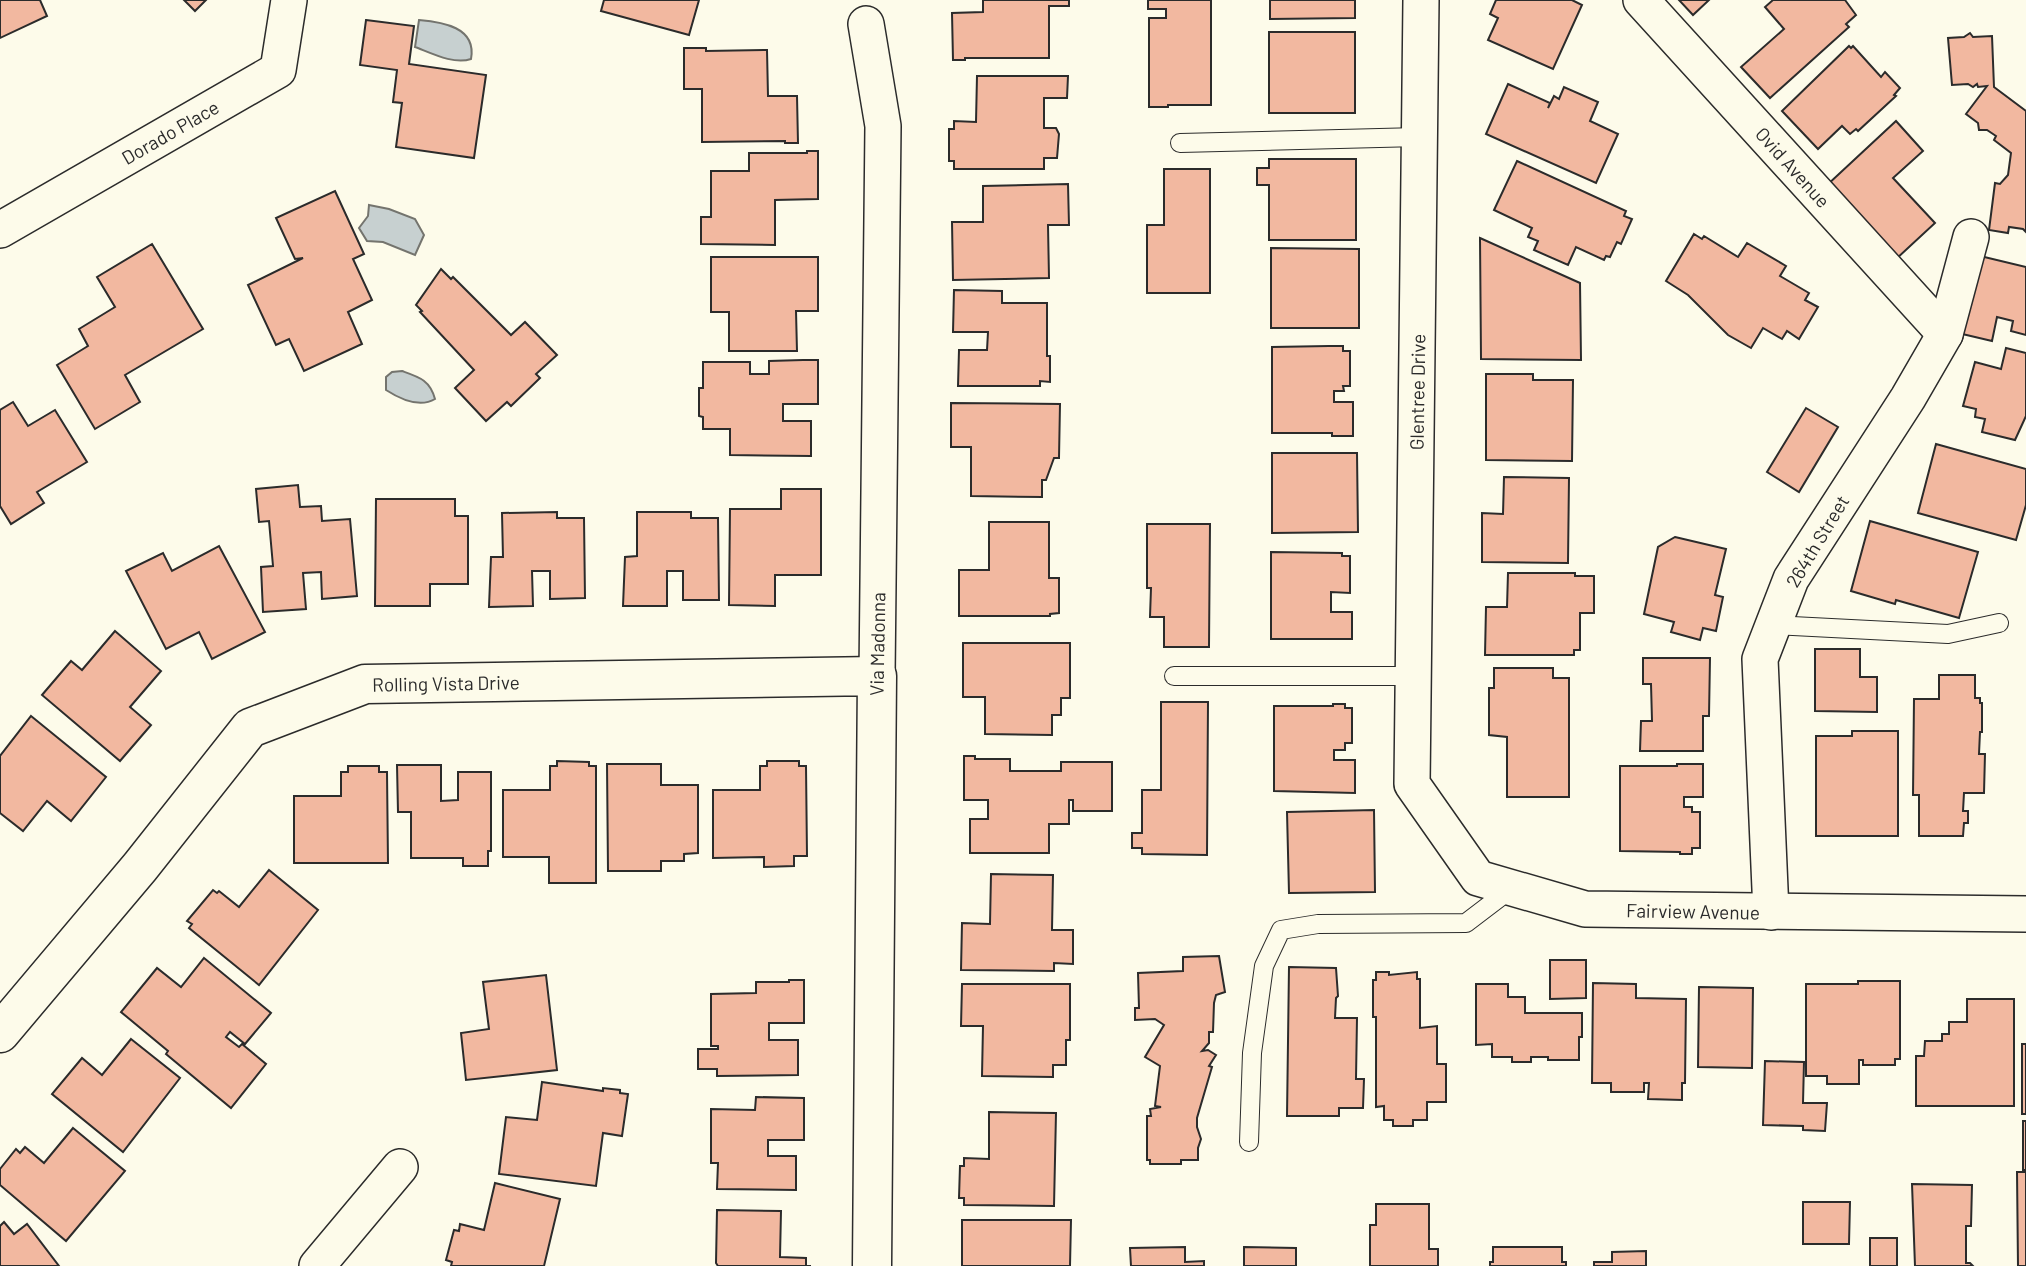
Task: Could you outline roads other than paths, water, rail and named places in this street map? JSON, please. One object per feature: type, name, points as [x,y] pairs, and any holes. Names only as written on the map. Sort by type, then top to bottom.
[{"type":"street","name":"Dorado Place","points":[[0,230],[278,70],[289,0]]},
{"type":"street","name":"Glentree Drive","points":[[1412,784],[1421,0]]},
{"type":"street","name":"Ovid Avenue","points":[[1641,0],[1945,334]]},
{"type":"street","name":"Via Madonna","points":[[866,24],[883,126],[872,1266]]},
{"type":"street","name":"264th Street","points":[[1771,912],[1760,659],[1791,579],[1908,398],[1945,334],[1971,237]]},
{"type":"street","name":"Rolling Vista Drive","points":[[0,1033],[140,867],[250,728],[365,684],[877,676]]},
{"type":"street","name":"Fairview Avenue","points":[[1412,784],[1478,878],[1585,909],[2026,914]]},
{"type":"street","points":[[317,1266],[400,1167]]},
{"type":"lane","points":[[1180,143],[1419,137]]},
{"type":"lane","points":[[1773,625],[1948,634],[1999,623]]},
{"type":"lane","points":[[1174,676],[1413,676]]},
{"type":"lane","points":[[1249,1142],[1252,1053],[1264,966],[1281,930],[1318,924],[1466,923],[1512,888]]}]
